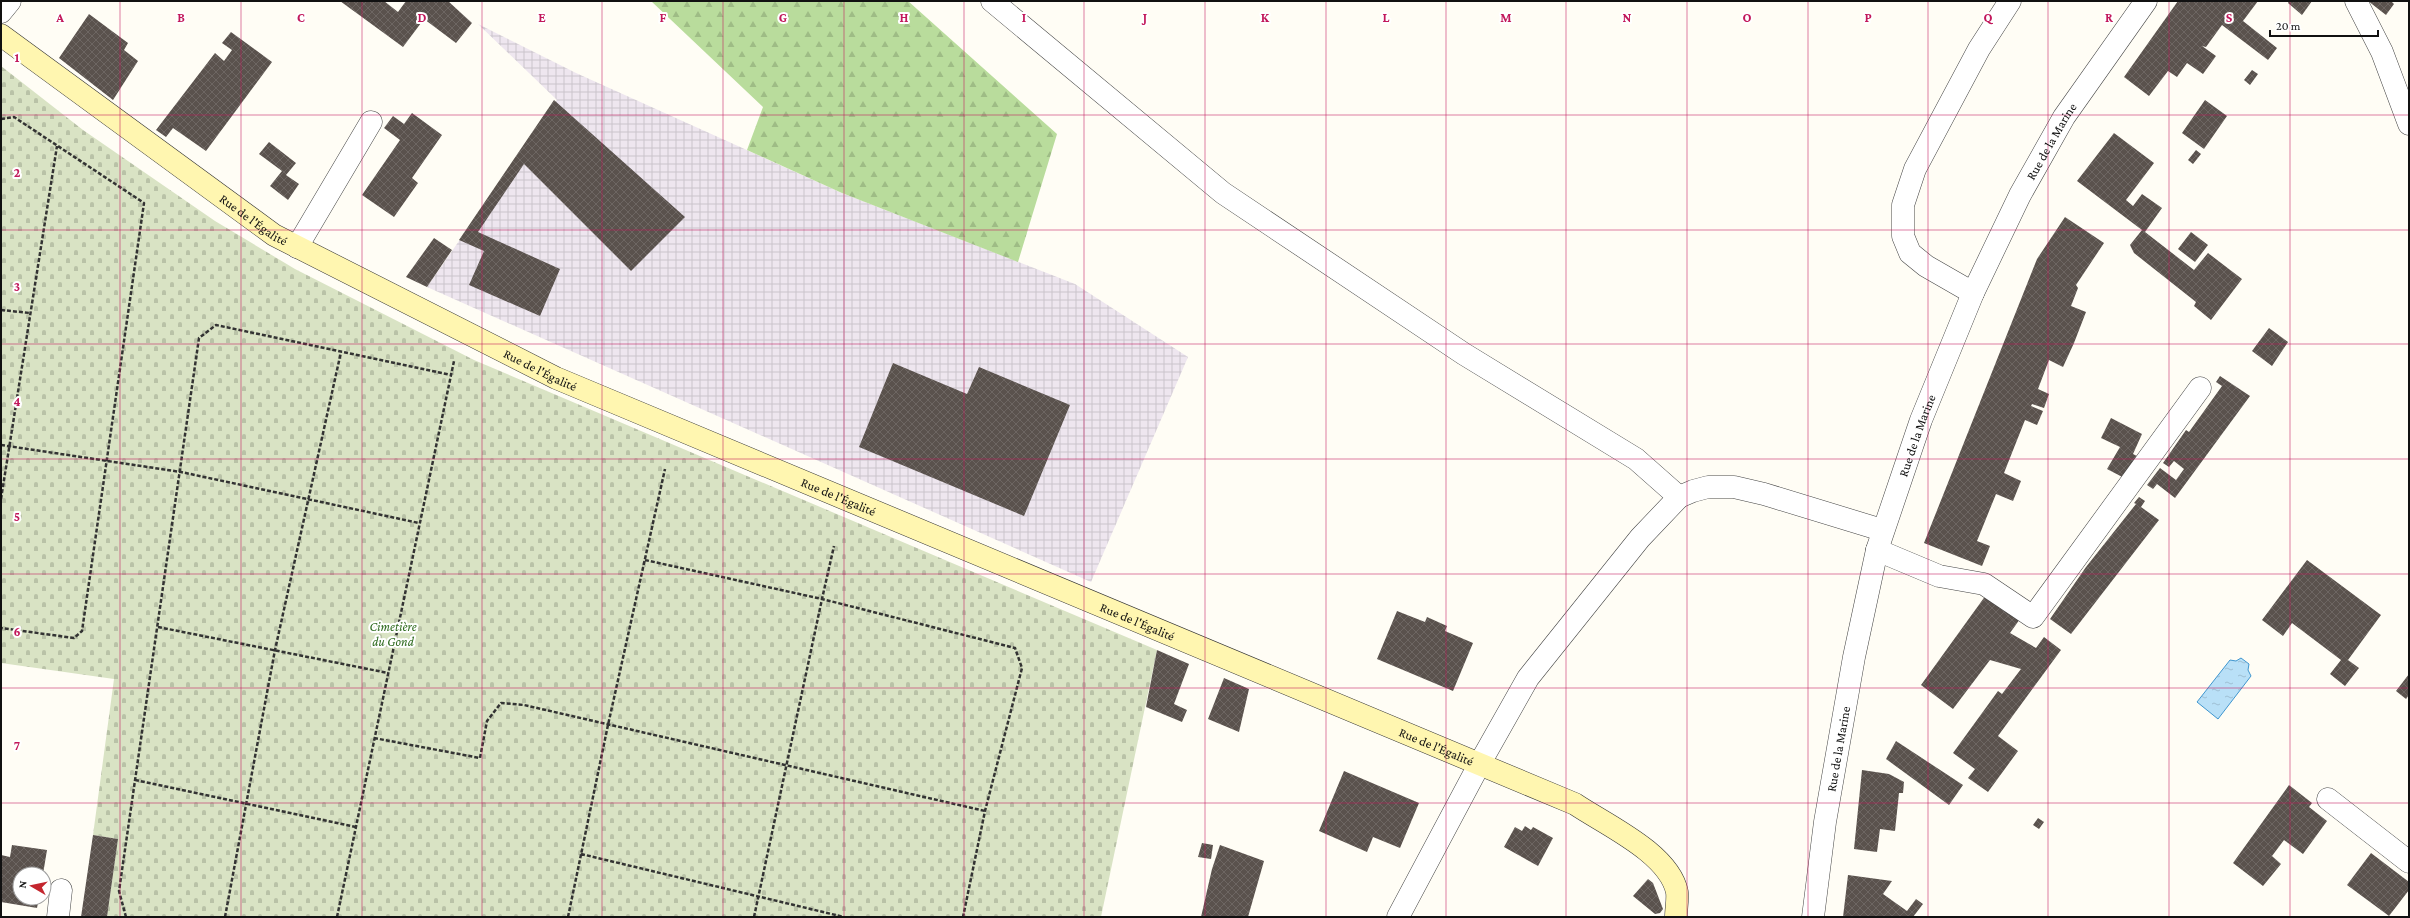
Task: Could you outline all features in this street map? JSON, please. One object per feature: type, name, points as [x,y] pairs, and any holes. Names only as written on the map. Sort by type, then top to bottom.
[{"type":"street","points":[[1,12],[10,1]]},
{"type":"street","points":[[992,1],[1223,193],[1464,354],[1636,459],[1679,497]]},
{"type":"street","points":[[1973,294],[1926,266],[1910,253],[1903,236],[1903,205],[1915,169],[1979,49],[2010,1]]},
{"type":"street","name":"Rue de la Marine","points":[[1813,917],[1825,822],[1854,657],[1877,550],[1882,530],[1921,420],[1973,294],[2020,195],[2064,117],[2146,1]]},
{"type":"street","points":[[2356,1],[2382,52],[2409,124]]},
{"type":"street","name":"Rue de l'Égalité","points":[[1,35],[274,235],[556,378],[1575,804],[1652,854],[1669,873],[1677,893],[1676,917]]},
{"type":"street","points":[[298,247],[371,122]]},
{"type":"street","points":[[1877,550],[1939,576],[1984,584],[2033,617],[2200,388]]},
{"type":"street","points":[[1398,917],[1480,763],[1528,678],[1640,538],[1679,497],[1692,491],[1708,487],[1734,487],[1764,494],[1882,530]]},
{"type":"street","points":[[2328,799],[2409,862]]},
{"type":"street","points":[[58,917],[61,890]]},
{"type":"path","points":[[1,119],[14,117],[144,203],[82,631],[74,638],[1,628]]},
{"type":"path","points":[[1,499],[57,146]]},
{"type":"path","points":[[1,310],[30,313]]},
{"type":"path","points":[[126,917],[119,891],[199,338],[216,325],[451,375]]},
{"type":"path","points":[[337,917],[451,375],[459,328]]},
{"type":"path","points":[[225,917],[275,650],[310,500],[341,352]]},
{"type":"path","points":[[1,445],[180,472],[419,523]]},
{"type":"path","points":[[568,917],[608,725],[665,469]]},
{"type":"path","points":[[754,917],[834,546]]},
{"type":"path","points":[[645,560],[822,599],[1015,648],[1022,668],[985,811],[963,917]]},
{"type":"path","points":[[158,627],[388,673]]},
{"type":"path","points":[[374,738],[480,758],[487,721],[501,703],[524,705],[786,767],[985,811]]},
{"type":"path","points":[[135,780],[246,805],[356,827]]},
{"type":"path","points":[[581,854],[844,917]]},
{"type":"shaded area","points":[[478,24],[576,73],[842,193],[1075,284],[1188,357],[1091,582],[427,287],[557,100]]},
{"type":"green space","points":[[651,1],[908,1],[1057,134],[1018,262],[842,193],[747,150],[763,107]]},
{"type":"green space","name":"Cimetière du Gond","points":[[1,66],[83,130],[215,221],[295,269],[474,360],[1157,650],[1101,917],[107,917],[118,839],[93,835],[114,679],[1,663]]},
{"type":"water","points":[[2241,658],[2249,664],[2248,670],[2251,676],[2218,719],[2197,702],[2230,660],[2236,661]]},
{"type":"building","points":[[340,1],[384,1],[398,12],[406,1],[448,1],[472,23],[456,43],[424,19],[403,47]]},
{"type":"building","points":[[2178,1],[2258,1],[2243,21],[2277,48],[2268,60],[2222,25],[2206,47],[2202,46],[2216,56],[2203,74],[2187,63],[2177,77],[2168,71],[2149,96],[2124,77]]},
{"type":"building","points":[[2289,1],[2312,1],[2302,15],[2288,3]]},
{"type":"building","points":[[2368,1],[2391,1],[2394,4],[2386,15]]},
{"type":"building","points":[[89,14],[128,43],[124,50],[138,61],[113,100],[59,58]]},
{"type":"building","points":[[231,32],[272,62],[206,151],[173,128],[166,137],[156,130],[215,53],[224,61],[232,50],[222,43]]},
{"type":"building","points":[[2252,70],[2258,74],[2250,85],[2244,80]]},
{"type":"building","points":[[554,100],[685,217],[631,271],[524,164],[478,232],[560,269],[540,316],[469,285],[484,251],[459,240]]},
{"type":"building","points":[[2205,100],[2227,116],[2204,149],[2182,133]]},
{"type":"building","points":[[412,113],[442,135],[412,178],[418,183],[394,217],[362,195],[400,140],[384,128],[393,116],[404,124]]},
{"type":"building","points":[[2114,133],[2154,163],[2126,200],[2133,206],[2142,194],[2162,208],[2145,232],[2194,270],[2208,253],[2242,279],[2211,320],[2194,306],[2196,302],[2134,253],[2130,245],[2142,230],[2077,181]]},
{"type":"building","points":[[269,142],[296,163],[286,175],[299,184],[288,200],[270,186],[282,171],[259,154]]},
{"type":"building","points":[[2196,150],[2201,154],[2193,164],[2188,160]]},
{"type":"building","points":[[2065,217],[2104,243],[2076,285],[2078,288],[2071,306],[2086,312],[2074,343],[2063,367],[2049,360],[2038,389],[2049,394],[2044,408],[2032,404],[2031,406],[2043,411],[2037,425],[2025,420],[2004,473],[2021,481],[2013,501],[1996,494],[1977,541],[1990,546],[1982,566],[1924,543],[2037,259]]},
{"type":"building","points":[[2191,232],[2208,245],[2195,262],[2178,249]]},
{"type":"building","points":[[434,238],[452,250],[427,287],[406,277]]},
{"type":"building","points":[[2269,328],[2288,342],[2272,366],[2252,351]]},
{"type":"building","points":[[893,363],[967,394],[979,367],[1070,405],[1024,516],[859,447]]},
{"type":"building","points":[[2220,376],[2250,396],[2175,498],[2157,484],[2153,489],[2147,485],[2160,468],[2176,480],[2184,469],[2174,461],[2169,467],[2163,463],[2186,430],[2189,432],[2222,386],[2216,382]]},
{"type":"building","points":[[2111,418],[2142,434],[2133,454],[2145,460],[2130,481],[2107,469],[2120,447],[2101,438]]},
{"type":"building","points":[[2139,497],[2145,501],[2141,507],[2159,520],[2071,634],[2050,619],[2086,567],[2136,504],[2134,503]]},
{"type":"building","points":[[2307,560],[2381,615],[2348,660],[2359,668],[2345,686],[2330,674],[2341,660],[2292,623],[2283,636],[2262,620]]},
{"type":"building","points":[[1986,595],[2020,619],[2010,633],[2036,648],[2044,637],[2061,650],[1998,736],[2018,751],[1988,792],[1968,778],[1975,769],[1953,753],[1998,691],[2002,694],[2021,669],[1990,660],[1953,709],[1921,685]]},
{"type":"building","points":[[1397,611],[1425,622],[1427,617],[1447,626],[1445,631],[1473,643],[1453,691],[1377,659]]},
{"type":"building","points":[[1157,650],[1189,664],[1174,704],[1187,710],[1182,722],[1146,707]]},
{"type":"building","points":[[2409,674],[2409,695],[2406,699],[2396,691]]},
{"type":"building","points":[[1224,678],[1249,689],[1239,732],[1208,719]]},
{"type":"building","points":[[1896,741],[1963,785],[1949,805],[1886,759]]},
{"type":"building","points":[[1862,770],[1889,774],[1904,782],[1903,793],[1899,793],[1895,831],[1880,829],[1877,852],[1854,849]]},
{"type":"building","points":[[1344,771],[1419,803],[1400,848],[1373,837],[1367,852],[1319,831]]},
{"type":"building","points":[[2289,785],[2312,803],[2309,807],[2327,821],[2303,854],[2284,840],[2272,856],[2281,864],[2263,886],[2233,863]]},
{"type":"building","points":[[2038,818],[2044,822],[2039,829],[2033,825]]},
{"type":"building","points":[[1525,826],[1531,830],[1533,827],[1553,838],[1538,866],[1504,847],[1515,827],[1522,831]]},
{"type":"building","points":[[93,835],[118,839],[107,917],[81,917]]},
{"type":"building","points":[[1202,843],[1213,845],[1211,859],[1198,857]]},
{"type":"building","points":[[12,845],[47,850],[44,866],[12,866],[12,904],[1,902],[1,855],[10,857]]},
{"type":"building","points":[[1220,845],[1264,861],[1248,917],[1201,917],[1212,869]]},
{"type":"building","points":[[2371,853],[2409,882],[2409,890],[2389,916],[2347,885]]},
{"type":"building","points":[[1848,875],[1892,881],[1883,894],[1907,911],[1916,899],[1923,904],[1913,917],[1843,917]]},
{"type":"building","points":[[1648,879],[1653,883],[1663,909],[1660,913],[1655,914],[1633,896]]},
{"type":"building","points":[[25,906],[37,906],[37,908]]}]
